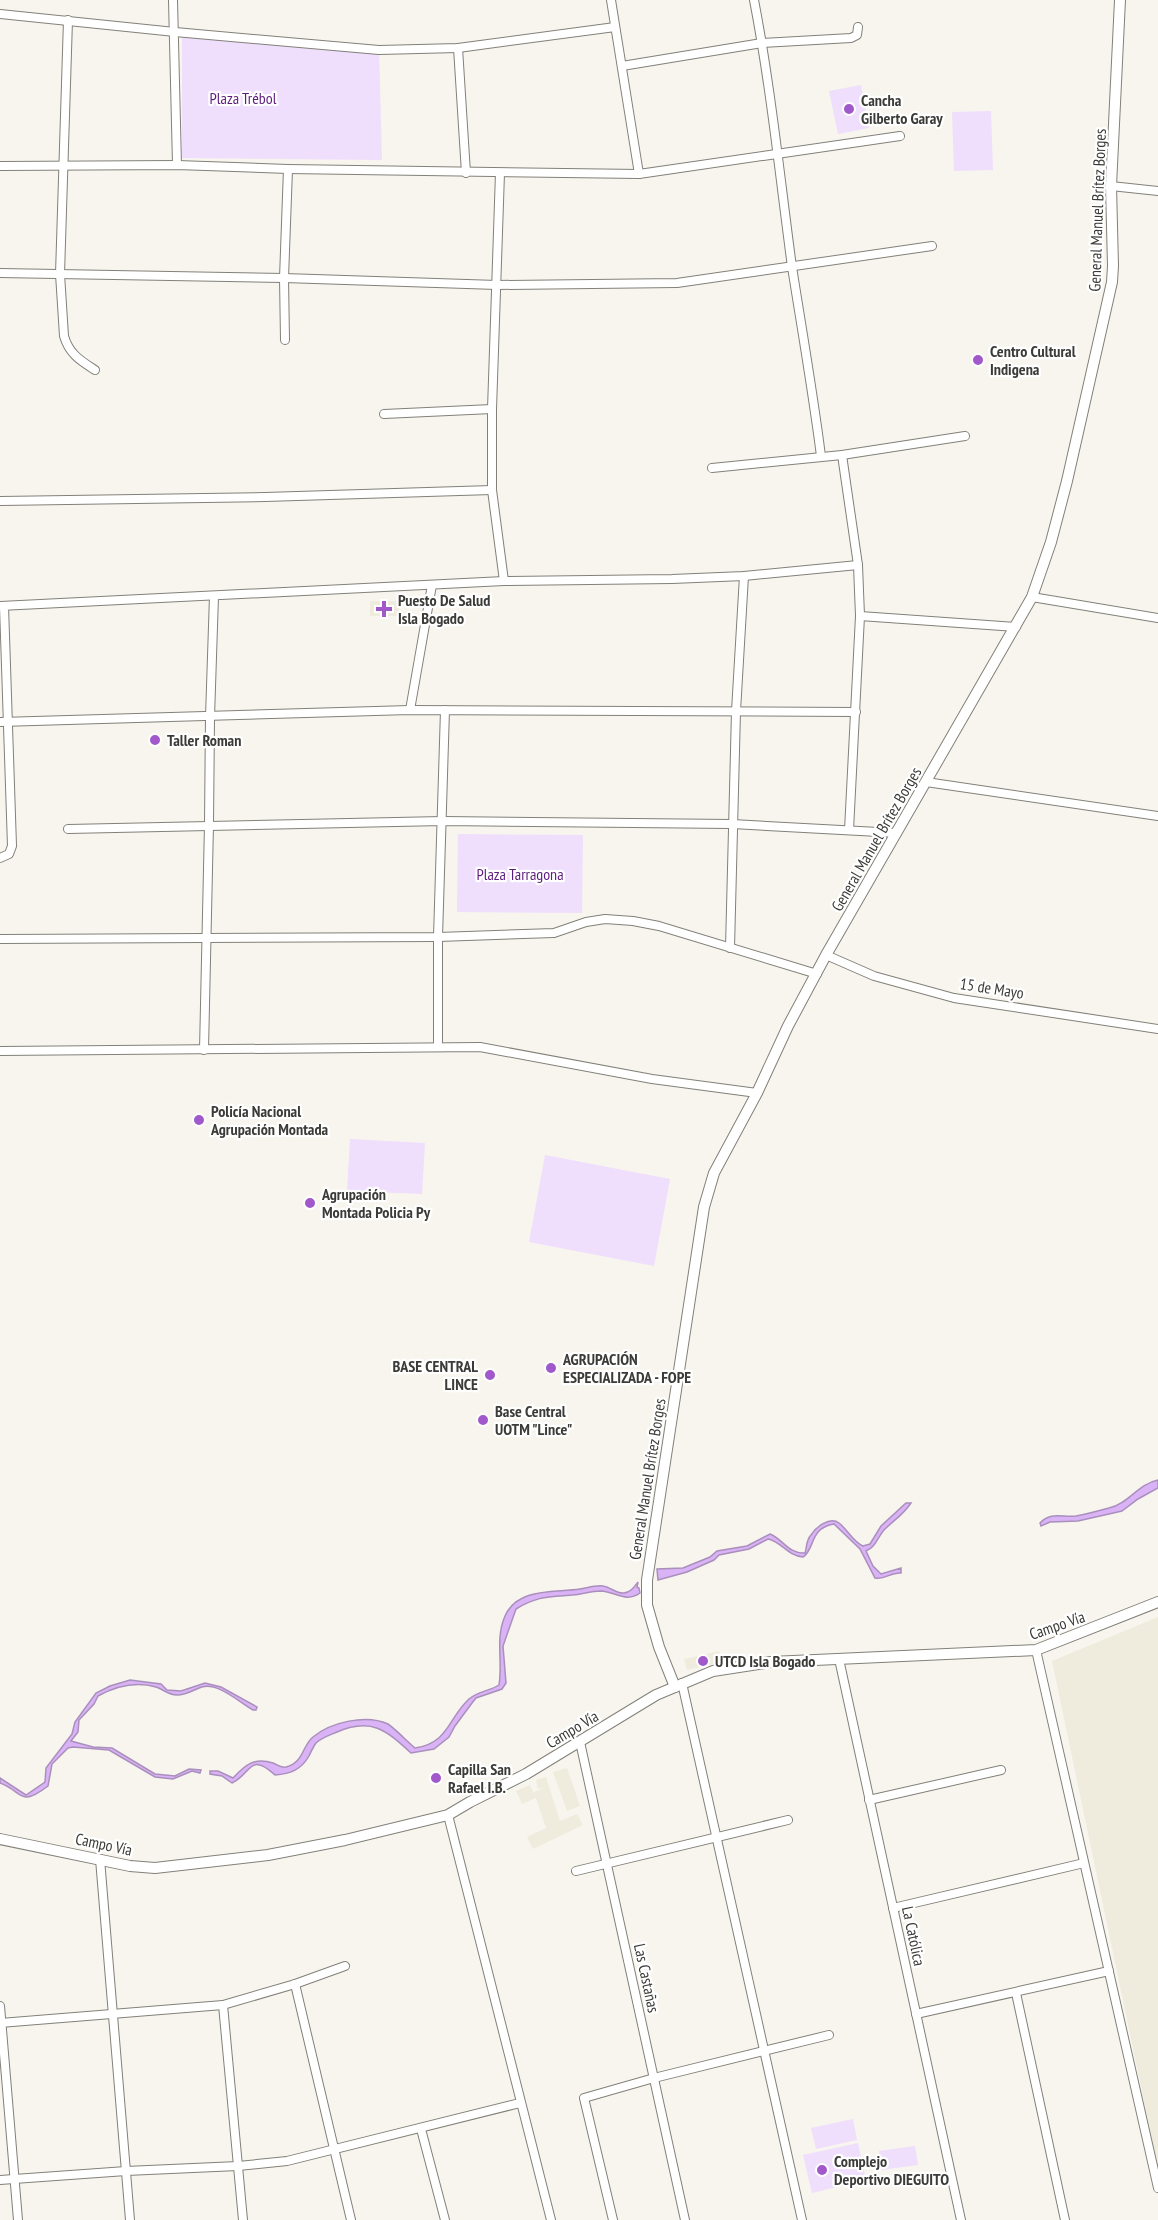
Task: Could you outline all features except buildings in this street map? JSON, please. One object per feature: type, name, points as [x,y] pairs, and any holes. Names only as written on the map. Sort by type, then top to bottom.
[{"type":"street","points":[[173,0],[177,165]]},
{"type":"street","points":[[611,0],[639,174]]},
{"type":"street","points":[[754,0],[779,155],[792,267],[812,381],[821,456]]},
{"type":"street","name":"General Manuel Brítez Borges","points":[[678,1685],[659,1647],[647,1605],[650,1557],[704,1207],[714,1173],[757,1092],[788,1026],[826,955],[1016,627],[1032,597],[1051,542],[1068,481],[1110,296],[1113,266],[1111,186],[1120,0]]},
{"type":"street","points":[[0,14],[379,50],[458,48],[615,27]]},
{"type":"street","points":[[68,20],[60,274],[66,344],[77,359],[96,370]]},
{"type":"street","points":[[622,66],[762,44],[851,38],[857,35],[858,27]]},
{"type":"street","points":[[458,48],[466,173]]},
{"type":"street","points":[[0,165],[177,165],[466,173],[639,174],[900,136]]},
{"type":"street","points":[[285,340],[288,169]]},
{"type":"street","points":[[500,173],[492,409],[492,490],[504,581]]},
{"type":"street","points":[[1111,186],[1158,191]]},
{"type":"street","points":[[0,273],[285,278],[497,285],[677,283],[932,246]]},
{"type":"street","points":[[384,414],[492,409]]},
{"type":"street","points":[[712,468],[842,455],[966,436]]},
{"type":"street","points":[[842,455],[858,565],[860,616],[849,831]]},
{"type":"street","points":[[0,501],[492,490]]},
{"type":"street","points":[[0,858],[9,854],[12,846],[3,722],[2,606],[504,581],[744,576],[858,565]]},
{"type":"street","points":[[730,948],[736,711],[744,576]]},
{"type":"street","points":[[410,710],[432,585]]},
{"type":"street","points":[[204,1050],[214,596]]},
{"type":"street","points":[[1032,597],[1158,618]]},
{"type":"street","points":[[860,616],[1016,627]]},
{"type":"street","points":[[3,722],[410,710],[856,712]]},
{"type":"street","points":[[438,1047],[438,937],[445,710]]},
{"type":"street","points":[[926,782],[1158,816]]},
{"type":"street","points":[[68,829],[209,824],[443,821],[732,824],[897,833]]},
{"type":"street","points":[[0,939],[438,937],[554,933],[586,922],[605,919],[659,926],[817,974]]},
{"type":"street","name":"15 de Mayo","points":[[826,955],[874,976],[954,998],[1158,1026]]},
{"type":"street","points":[[0,1051],[480,1047],[652,1078],[757,1092]]},
{"type":"street","name":"Campo Vía","points":[[0,1839],[142,1867],[186,1866],[302,1849],[448,1815],[526,1774],[656,1695],[701,1675],[730,1667],[771,1662],[1036,1650],[1158,1602]]},
{"type":"street","points":[[1036,1650],[1158,2188]]},
{"type":"street","name":"La Católica","points":[[839,1659],[961,2220]]},
{"type":"street","points":[[678,1685],[716,1837],[802,2220]]},
{"type":"street","name":"Las Castañas","points":[[580,1742],[685,2220]]},
{"type":"street","points":[[870,1800],[1001,1770]]},
{"type":"street","points":[[448,1815],[551,2220]]},
{"type":"street","points":[[576,1871],[788,1820]]},
{"type":"street","points":[[100,1859],[130,2220]]},
{"type":"street","points":[[893,1908],[1084,1863]]},
{"type":"street","points":[[1,2023],[223,2005],[295,1984],[345,1966]]},
{"type":"street","points":[[916,2014],[1109,1971]]},
{"type":"street","points":[[295,1984],[351,2220]]},
{"type":"street","points":[[1016,1993],[1065,2220]]},
{"type":"street","points":[[223,2005],[243,2220]]},
{"type":"street","points":[[0,2006],[18,2220]]},
{"type":"street","points":[[614,2220],[584,2098],[654,2078],[829,2035]]},
{"type":"street","points":[[0,2180],[287,2161],[520,2103]]},
{"type":"street","points":[[421,2129],[445,2220]]},
{"type":"shaded area","name":"Puesto De Salud Isla Bogado","points":[[370,601],[399,601],[399,616],[370,616]]},
{"type":"shaded area","points":[[1158,1480],[1158,1488],[1122,1511],[1078,1521],[1050,1522],[1041,1526],[1040,1523],[1048,1517],[1076,1516],[1116,1506],[1151,1482]]},
{"type":"shaded area","points":[[906,1503],[911,1503],[866,1551],[873,1566],[881,1574],[901,1568],[901,1573],[875,1578],[860,1549],[834,1524],[826,1526],[816,1534],[807,1554],[803,1557],[793,1554],[768,1539],[749,1549],[719,1555],[714,1560],[687,1572],[658,1580],[657,1569],[683,1568],[710,1557],[717,1551],[747,1546],[770,1534],[790,1549],[805,1553],[808,1539],[813,1532],[824,1523],[832,1521],[839,1523],[859,1544],[863,1546],[870,1544],[881,1526]]},
{"type":"shaded area","points":[[638,1582],[637,1587],[640,1593],[635,1596],[594,1591],[543,1598],[516,1609],[503,1646],[506,1683],[502,1689],[476,1698],[449,1737],[434,1749],[411,1753],[386,1732],[369,1726],[359,1726],[320,1740],[299,1768],[286,1774],[275,1775],[267,1768],[255,1765],[232,1783],[222,1776],[210,1774],[210,1771],[218,1771],[233,1778],[250,1763],[260,1761],[282,1767],[292,1765],[300,1758],[313,1737],[329,1727],[349,1721],[370,1720],[388,1724],[415,1748],[435,1741],[469,1699],[499,1685],[500,1633],[505,1616],[519,1600],[538,1593],[597,1586],[624,1593]]},
{"type":"shaded area","points":[[1158,1617],[1158,2168],[1052,1661]]},
{"type":"shaded area","name":"UTCD Isla Bogado","points":[[719,1651],[721,1662],[687,1670],[684,1659]]},
{"type":"shaded area","points":[[130,1680],[161,1684],[167,1690],[181,1691],[205,1683],[221,1687],[257,1707],[253,1710],[213,1687],[206,1686],[177,1695],[148,1685],[119,1687],[98,1696],[94,1704],[79,1720],[78,1732],[71,1741],[93,1747],[112,1748],[155,1774],[175,1776],[189,1769],[201,1770],[200,1773],[192,1771],[173,1779],[155,1777],[109,1750],[73,1747],[68,1748],[52,1764],[48,1786],[39,1793],[22,1796],[0,1783],[0,1778],[26,1795],[45,1782],[46,1768],[72,1734],[75,1722],[96,1693]]},
{"type":"shaded area","points":[[567,1768],[580,1806],[567,1811],[553,1772]]},
{"type":"shaded area","points":[[546,1777],[560,1821],[577,1814],[583,1825],[533,1849],[527,1837],[546,1828],[536,1798],[522,1804],[516,1791],[530,1785],[534,1794],[544,1788],[538,1789],[536,1780]]},
{"type":"green space","name":"Plaza Trébol","points":[[182,33],[379,49],[382,160],[182,158]]},
{"type":"green space","name":"Cancha Gilberto Garay","points":[[861,85],[869,128],[838,134],[829,91]]},
{"type":"green space","points":[[991,111],[993,170],[954,171],[952,112]]},
{"type":"green space","name":"Plaza Tarragona","points":[[458,834],[583,835],[582,913],[457,912]]},
{"type":"green space","points":[[350,1139],[425,1143],[422,1194],[347,1191]]},
{"type":"green space","points":[[545,1155],[670,1179],[654,1266],[529,1242]]},
{"type":"green space","points":[[853,2119],[857,2140],[816,2149],[811,2128]]},
{"type":"green space","points":[[858,2143],[866,2180],[812,2193],[803,2155]]},
{"type":"green space","points":[[915,2146],[918,2165],[881,2170],[879,2151]]},
{"type":"place","name":"Cancha Gilberto Garay","points":[[849,109]]},
{"type":"place","name":"Centro Cultural Indigena","points":[[978,360]]},
{"type":"place","name":"Puesto De Salud Isla Bogado","points":[[384,609]]},
{"type":"place","name":"Taller Roman","points":[[155,740]]},
{"type":"place","name":"Policía Nacional Agrupación Montada","points":[[199,1120]]},
{"type":"place","name":"Agrupación Montada Policia Py","points":[[310,1203]]},
{"type":"place","name":"AGRUPACIÓN ESPECIALIZADA - FOPE","points":[[551,1368]]},
{"type":"place","name":"BASE CENTRAL LINCE","points":[[490,1375]]},
{"type":"place","name":"Base Central UOTM \"Lince\"","points":[[483,1420]]},
{"type":"place","name":"UTCD Isla Bogado","points":[[703,1661]]},
{"type":"place","name":"Capilla San Rafael I.B.","points":[[436,1778]]},
{"type":"place","name":"Complejo Deportivo DIEGUITO","points":[[822,2170]]}]
